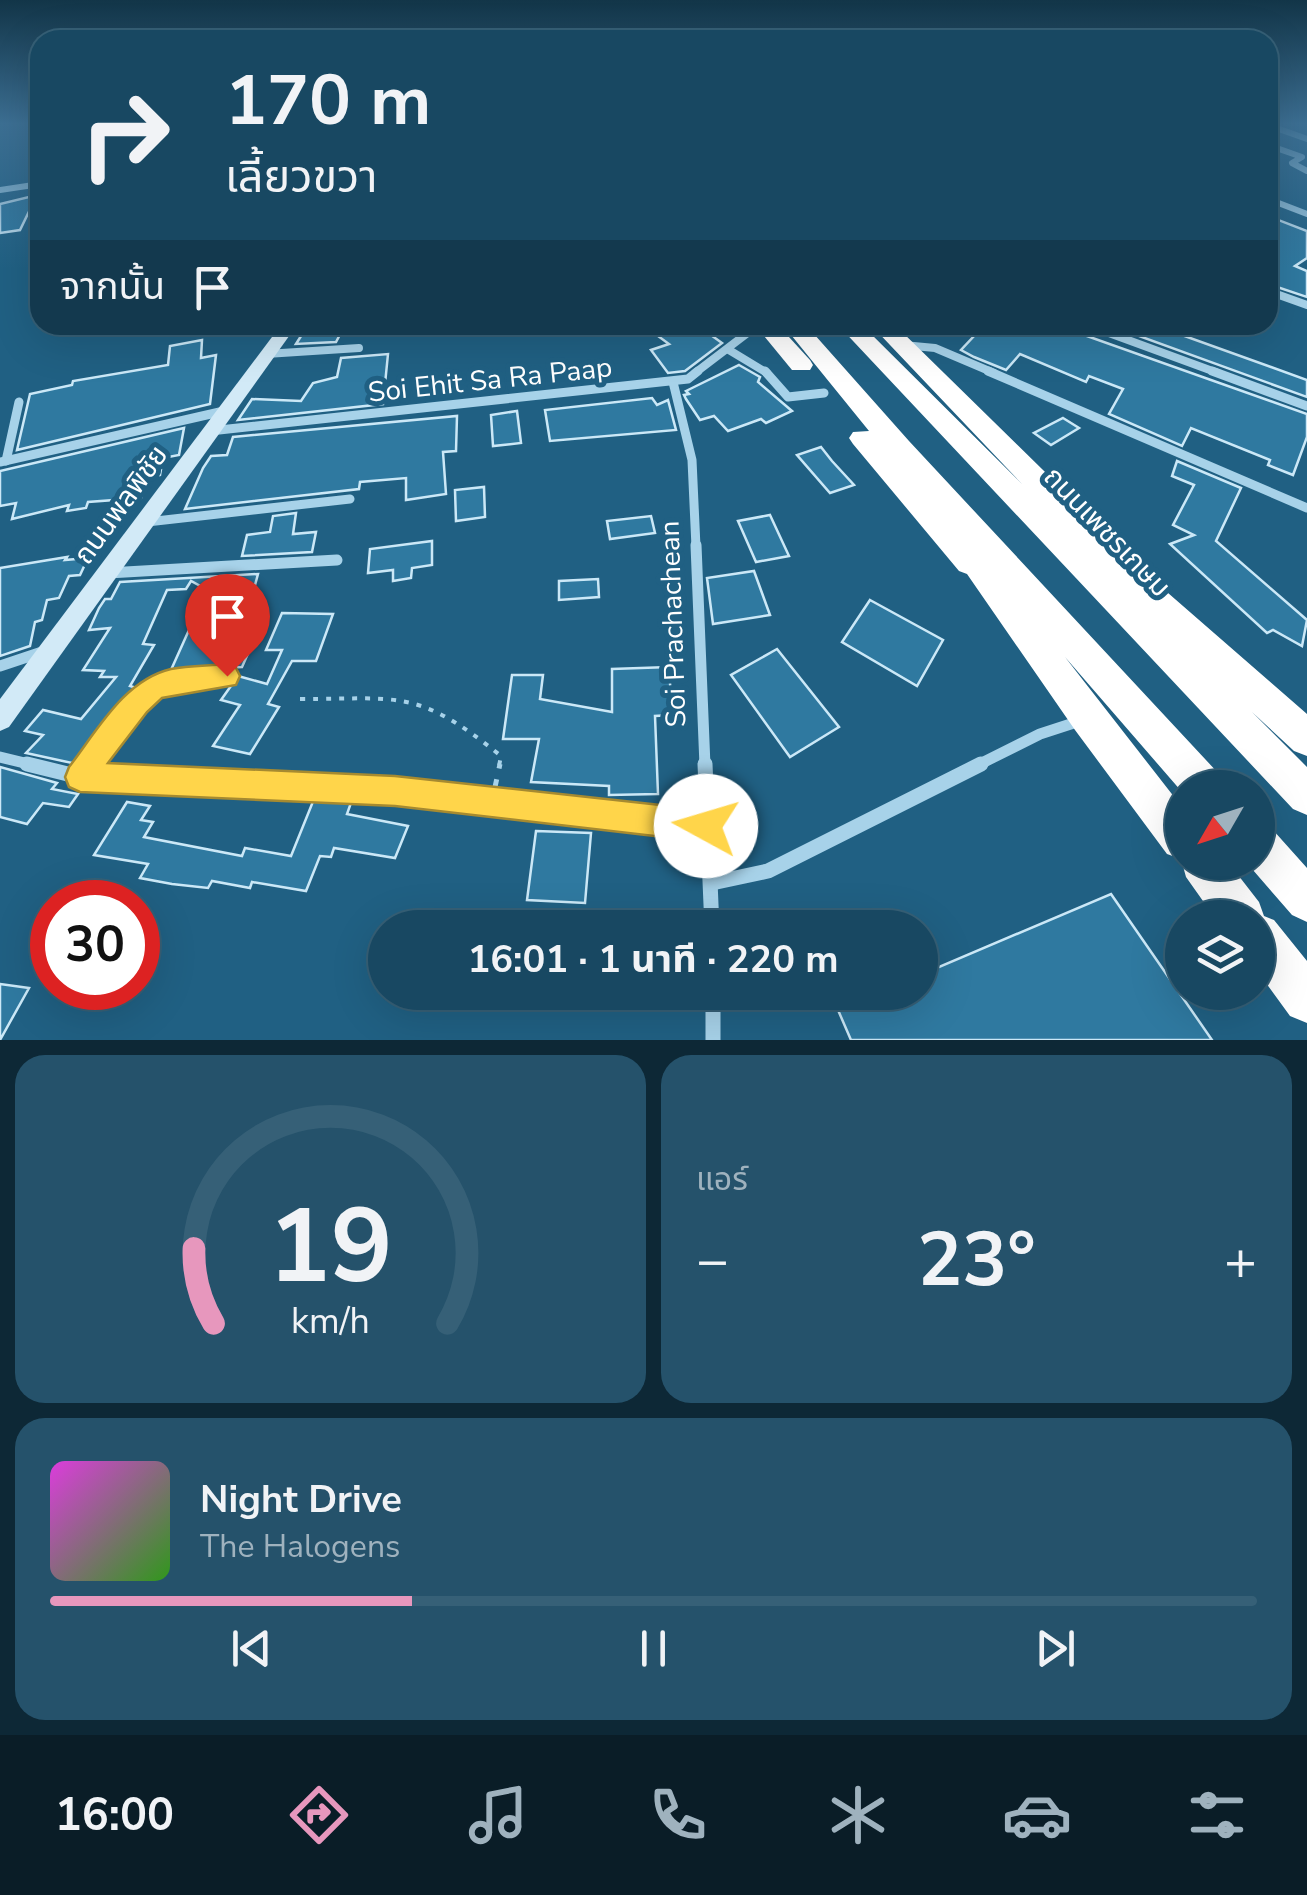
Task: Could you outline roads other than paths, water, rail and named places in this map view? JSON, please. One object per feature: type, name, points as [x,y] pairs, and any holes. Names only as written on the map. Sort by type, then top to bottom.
[{"type":"highway","points":[[775,335],[1001,599]]},
{"type":"highway","points":[[803,335],[1189,770]]},
{"type":"highway","name":"ถนนเพชรเกษม","points":[[859,335],[1307,795]]},
{"type":"highway","points":[[892,335],[1126,572]]},
{"type":"highway","points":[[934,411],[1126,572],[1307,738]]},
{"type":"highway","points":[[899,448],[1001,599],[1165,817]]},
{"type":"highway","points":[[1275,864],[1307,900]]},
{"type":"highway","points":[[1275,958],[1307,1000]]},
{"type":"street","points":[[0,190],[30,186]]},
{"type":"street","points":[[1278,204],[1307,214]]},
{"type":"street","points":[[1278,295],[1307,305]]},
{"type":"street","name":"ถนนพลพิชัย","points":[[0,720],[281,335]]},
{"type":"street","name":"Soi Ehit Sa Ra Paap","points":[[209,432],[672,382],[696,376],[746,335]]},
{"type":"street","points":[[892,335],[935,348],[1307,508]]},
{"type":"street","points":[[1115,335],[1307,406]]},
{"type":"street","points":[[265,354],[359,348]]},
{"type":"street","points":[[729,350],[762,368],[788,398],[824,393]]},
{"type":"street","name":"Soi Prachachean","points":[[672,382],[692,460],[712,910]]},
{"type":"street","points":[[19,402],[3,461],[224,411]]},
{"type":"street","points":[[144,522],[350,499]]},
{"type":"street","points":[[105,573],[337,560]]},
{"type":"street","points":[[0,666],[51,649]]},
{"type":"street","points":[[80,777],[137,703],[152,690],[171,682],[227,676]]},
{"type":"street","points":[[712,884],[768,871],[1040,734],[1088,718]]},
{"type":"street","points":[[0,757],[80,777],[395,791],[706,826]]},
{"type":"street","points":[[713,1010],[713,1040]]}]
